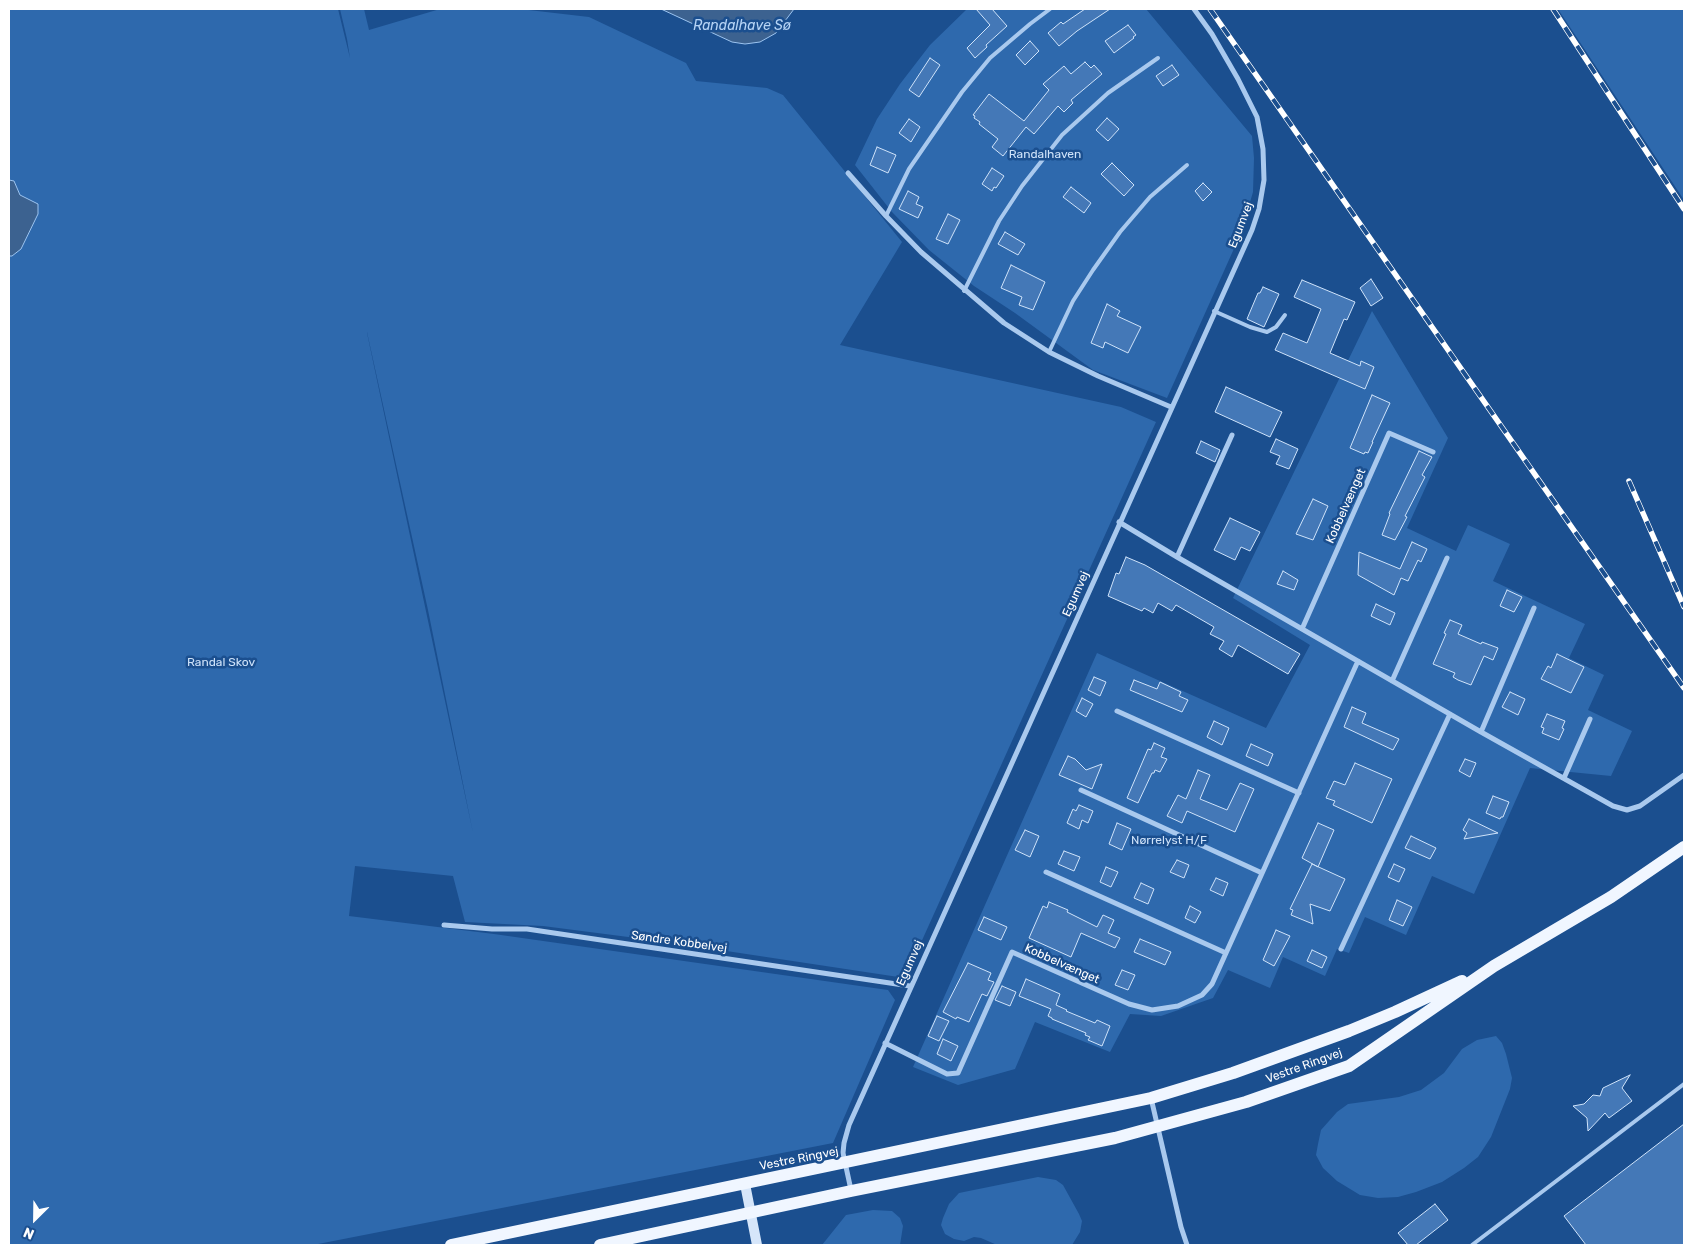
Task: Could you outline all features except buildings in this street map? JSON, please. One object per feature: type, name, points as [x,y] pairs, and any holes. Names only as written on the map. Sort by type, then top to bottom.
[{"type":"main road","name":"Vestre Ringvej","points":[[600,1245],[851,1191],[1115,1138],[1246,1102],[1349,1066],[1494,966],[1611,897],[1684,847]]},
{"type":"main road","name":"Vestre Ringvej","points":[[451,1245],[1151,1098],[1233,1074],[1349,1031],[1494,966]]},
{"type":"street","name":"Egumvej","points":[[851,1191],[844,1164],[844,1143],[850,1125],[910,986],[1252,230],[1259,209],[1264,180],[1263,149],[1256,117],[1238,79],[1212,34],[1194,9]]},
{"type":"street","points":[[848,173],[921,252],[964,291],[1004,323],[1049,352],[1098,376],[1171,407]]},
{"type":"street","name":"Kobbelvænget","points":[[1302,629],[1390,433],[1433,452]]},
{"type":"street","points":[[1177,557],[1232,435]]},
{"type":"street","points":[[1119,522],[1392,681],[1613,806],[1627,810],[1640,806],[1684,776]]},
{"type":"street","points":[[1392,681],[1447,558]]},
{"type":"street","points":[[1481,732],[1534,608]]},
{"type":"street","name":"Kobbelvænget","points":[[885,1043],[948,1074],[958,1073],[1012,952],[1129,1004],[1152,1010],[1178,1006],[1202,995],[1212,984],[1358,661]]},
{"type":"street","points":[[1117,711],[1299,793]]},
{"type":"street","points":[[1341,949],[1450,714]]},
{"type":"street","points":[[1564,778],[1590,719]]},
{"type":"street","points":[[1082,790],[1262,873]]},
{"type":"street","points":[[1046,872],[1226,953]]},
{"type":"street","name":"Søndre Kobbelvej","points":[[444,925],[527,930],[910,986]]},
{"type":"street","points":[[1151,1098],[1181,1226],[1188,1245]]},
{"type":"street","points":[[745,1184],[757,1245]]},
{"type":"lane","points":[[886,216],[909,169],[962,92],[990,58],[1050,9]]},
{"type":"lane","points":[[964,291],[999,221],[1022,186],[1062,135],[1108,93],[1158,58]]},
{"type":"lane","points":[[1049,352],[1073,301],[1120,232],[1150,197],[1187,164]]},
{"type":"lane","points":[[1214,311],[1250,327],[1267,332],[1276,327],[1285,315]]},
{"type":"lane","points":[[1472,1245],[1684,1084]]},
{"type":"green space","name":"Randal Skov","points":[[9,9],[338,9],[350,58],[340,9],[364,9],[369,30],[440,9],[520,9],[589,17],[686,63],[696,81],[767,88],[783,95],[902,242],[840,345],[1121,407],[1156,422],[905,978],[667,942],[543,926],[465,922],[453,876],[355,866],[349,916],[494,934],[888,990],[895,1000],[833,1143],[313,1245],[9,1245]],"holes":[[[367,332],[428,610],[473,833]]]},
{"type":"green space","name":"Randalhaven","points":[[967,9],[1146,9],[1252,136],[1254,158],[1253,192],[1241,233],[1167,398],[1093,370],[1015,313],[974,286],[929,250],[892,212],[855,165],[877,119],[900,84],[930,45]]},
{"type":"green space","points":[[1558,9],[1684,9],[1684,200],[1595,65]]},
{"type":"green space","name":"Nørrelyst H/F","points":[[1372,311],[1448,438],[1407,528],[1456,551],[1468,525],[1510,544],[1493,581],[1585,624],[1569,658],[1604,675],[1588,710],[1632,731],[1611,776],[1530,768],[1474,894],[1432,876],[1406,935],[1365,917],[1349,953],[1337,949],[1325,976],[1283,957],[1270,988],[1228,970],[1213,998],[1161,1016],[1130,1014],[1110,1052],[1035,1022],[1015,1069],[958,1085],[913,1067],[1097,653],[1266,728],[1310,645],[1233,598]]},
{"type":"green space","points":[[1496,1036],[1502,1043],[1506,1054],[1512,1078],[1510,1089],[1491,1137],[1478,1157],[1464,1168],[1442,1182],[1416,1192],[1398,1197],[1378,1198],[1360,1195],[1337,1181],[1323,1168],[1316,1155],[1321,1130],[1337,1112],[1348,1104],[1399,1097],[1421,1090],[1444,1073],[1462,1049],[1477,1040]]},
{"type":"green space","points":[[1038,1177],[1056,1180],[1063,1185],[1079,1214],[1082,1221],[1080,1232],[1072,1245],[997,1245],[981,1238],[974,1237],[964,1241],[954,1239],[945,1234],[941,1225],[943,1218],[949,1204],[959,1193]]},
{"type":"green space","points":[[873,1210],[892,1211],[900,1218],[903,1226],[900,1245],[822,1245],[846,1215]]},
{"type":"water","name":"Randalhave Sø","points":[[661,9],[794,9],[776,33],[760,42],[745,44],[732,42]]},
{"type":"water","points":[[9,180],[14,181],[20,195],[38,204],[38,214],[21,249],[12,256],[9,256]]},
{"type":"railway","points":[[1210,9],[1684,688]]},
{"type":"railway","points":[[1553,9],[1684,209]]},
{"type":"railway","points":[[1629,481],[1684,607]]}]
